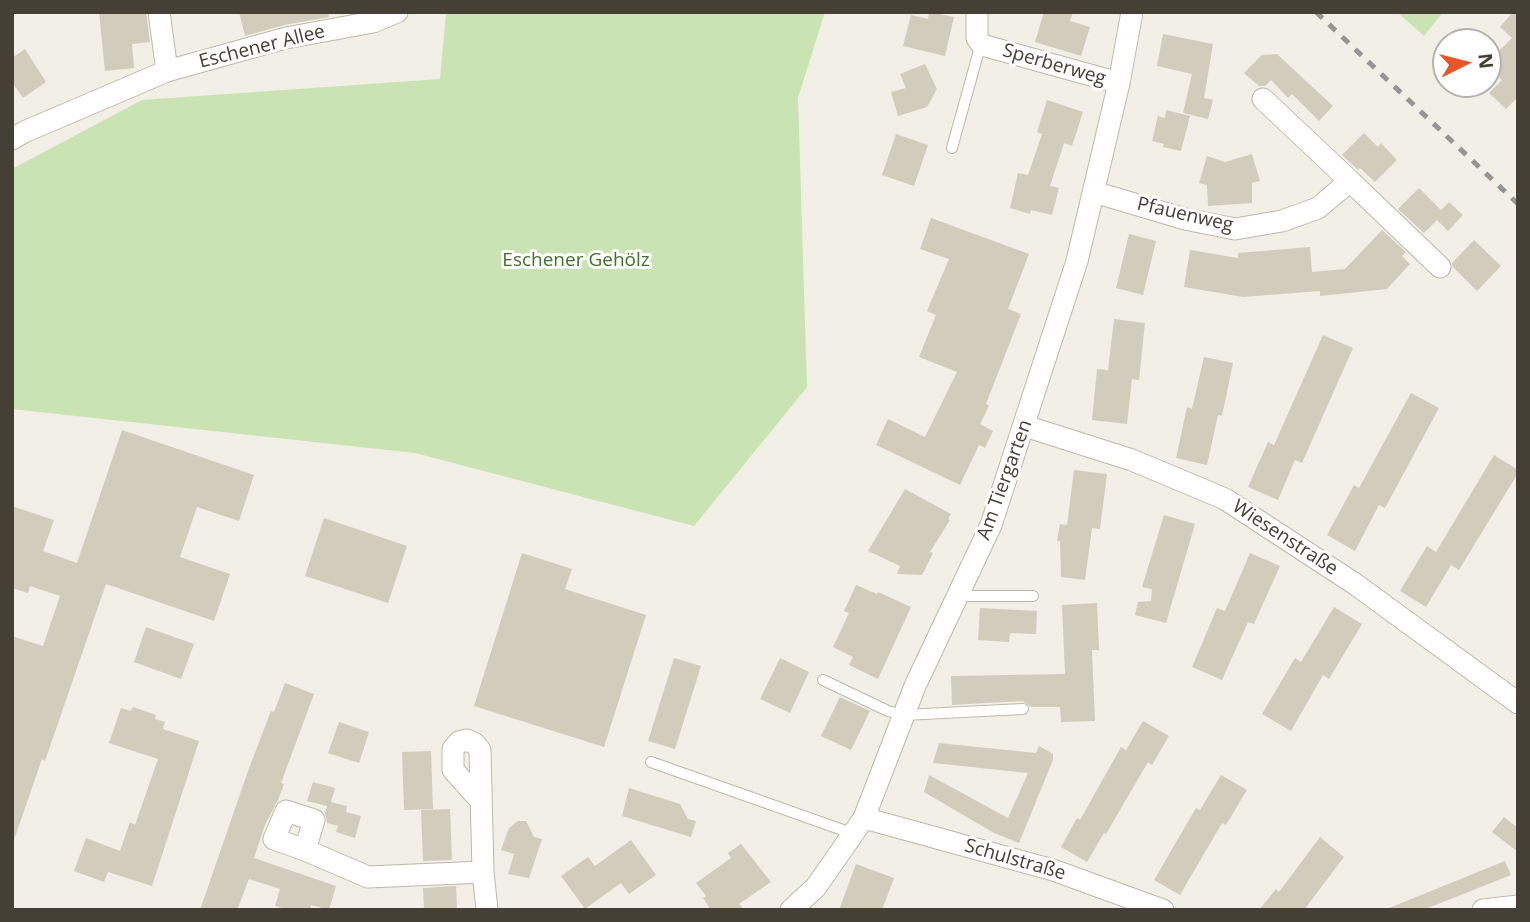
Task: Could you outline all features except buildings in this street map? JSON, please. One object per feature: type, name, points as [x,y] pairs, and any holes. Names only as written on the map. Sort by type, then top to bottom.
[{"type":"street","points":[[159,12],[167,71]]},
{"type":"street","name":"Eschener Allee","points":[[12,139],[167,71],[286,38],[373,22],[397,12]]},
{"type":"street","name":"Sperberweg","points":[[977,12],[976,38],[982,45],[1119,83]]},
{"type":"street","name":"Am Tiergarten","points":[[791,910],[816,887],[859,826],[915,686],[991,525],[1077,261],[1119,83],[1132,12]]},
{"type":"street","points":[[1263,99],[1440,267]]},
{"type":"street","name":"Pfauenweg","points":[[1094,192],[1185,219],[1235,229],[1282,221],[1318,208],[1350,181]]},
{"type":"street","name":"Wiesenstraße","points":[[1025,426],[1132,460],[1225,499],[1355,584],[1518,703]]},
{"type":"street","points":[[481,801],[487,910]]},
{"type":"street","name":"Schulstraße","points":[[859,826],[1053,870],[1163,910]]},
{"type":"street","points":[[305,850],[368,877],[483,872]]},
{"type":"street","points":[[1483,910],[1518,906]]},
{"type":"lane","points":[[952,148],[982,45]]},
{"type":"lane","points":[[957,596],[1032,596]]},
{"type":"lane","points":[[823,680],[888,711],[904,715],[1023,709]]},
{"type":"lane","points":[[651,762],[859,826]]},
{"type":"green space","name":"Eschener Gehölz","points":[[446,12],[825,12],[798,98],[807,387],[694,526],[415,453],[12,409],[12,169],[142,100],[440,79]]},
{"type":"green space","points":[[1397,12],[1443,12],[1424,36]]},
{"type":"railway","points":[[1316,12],[1518,204]]}]
